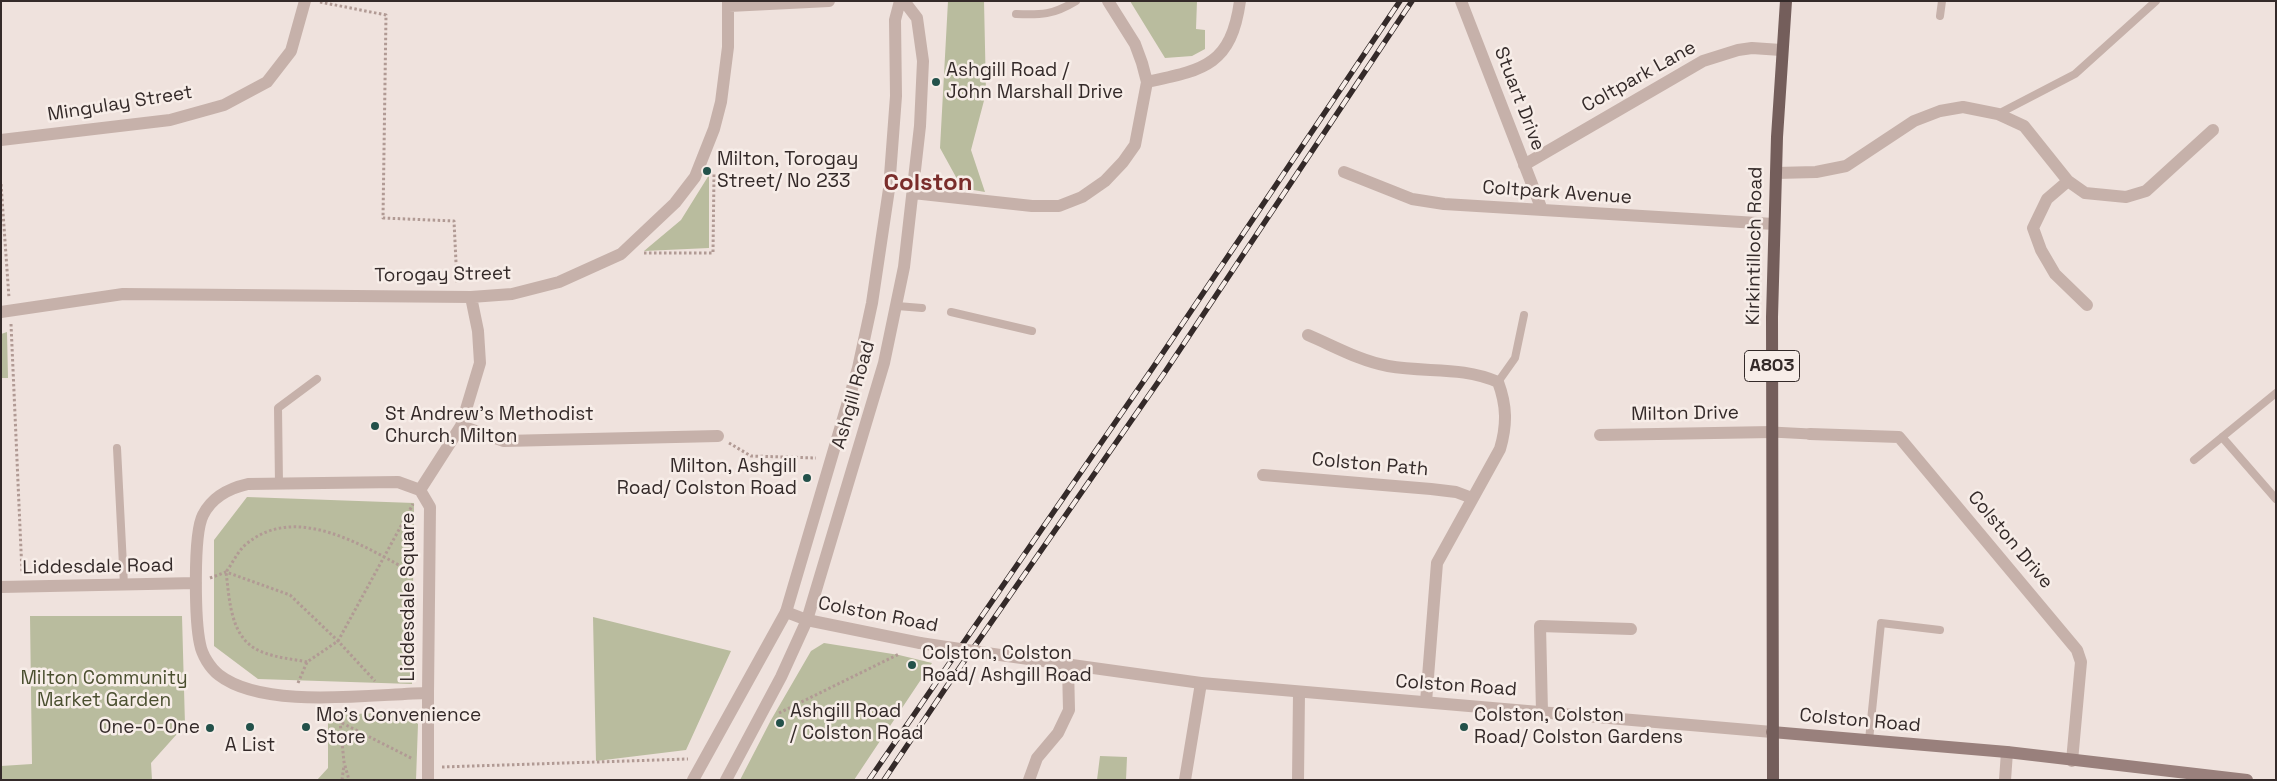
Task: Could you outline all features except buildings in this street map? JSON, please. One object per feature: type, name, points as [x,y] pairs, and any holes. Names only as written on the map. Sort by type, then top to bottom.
[{"type":"main road","name":"Kirkintilloch Road","points":[[1772,732],[1774,224],[1781,50],[1786,1]]},
{"type":"main road","name":"Colston Road","points":[[1772,732],[2007,752],[2247,780]]},
{"type":"main road","name":"A803","points":[[1772,732],[1773,780]]},
{"type":"street","name":"Mingulay Street","points":[[1,140],[170,120],[224,105],[267,82],[291,51],[305,1]]},
{"type":"street","points":[[728,4],[829,1]]},
{"type":"street","name":"Ashgill Road","points":[[693,780],[703,758],[786,612],[858,368],[878,265],[889,189],[896,96],[895,20],[902,1],[917,18],[923,60],[913,193],[897,306],[884,363],[807,620],[781,678],[726,780]]},
{"type":"street","points":[[913,193],[1032,206],[1059,206],[1082,197],[1105,181],[1123,162],[1135,144],[1147,82],[1135,44],[1108,1]]},
{"type":"street","points":[[1147,82],[1191,72],[1208,64],[1223,51],[1232,34],[1240,1]]},
{"type":"street","name":"Stuart Drive","points":[[1461,1],[1542,210]]},
{"type":"street","name":"Torogay Street","points":[[6,311],[123,294],[471,297],[512,294],[559,282],[621,254],[675,203],[695,177],[714,129],[721,102],[728,47],[728,4]]},
{"type":"street","name":"Coltpark Lane","points":[[1524,165],[1703,61],[1738,50],[1752,48],[1781,50]]},
{"type":"street","points":[[1776,173],[1816,172],[1846,166],[1914,121],[1940,111],[1964,107],[1998,114],[2024,126],[2068,181],[2086,193],[2106,197],[2126,197],[2146,191],[2212,130]]},
{"type":"street","name":"Coltpark Avenue","points":[[1344,172],[1412,199],[1444,204],[1774,224]]},
{"type":"street","points":[[2068,181],[2048,199],[2033,228],[2055,274],[2087,305]]},
{"type":"street","points":[[420,490],[461,426],[480,363],[478,331],[471,297]]},
{"type":"street","points":[[1308,335],[1368,361],[1387,366],[1479,374],[1498,382],[1504,398],[1505,433],[1500,449],[1437,563],[1426,702]]},
{"type":"street","points":[[461,426],[504,441],[718,436]]},
{"type":"street","points":[[1772,432],[1810,434]]},
{"type":"street","name":"Milton Drive","points":[[1600,435],[1772,432]]},
{"type":"street","name":"Colston Drive","points":[[1810,434],[1899,437],[2078,650],[2081,662],[2072,761]]},
{"type":"street","name":"Colston Path","points":[[1263,475],[1431,489],[1456,492],[1472,498]]},
{"type":"street","name":"Liddesdale Square","points":[[398,482],[420,490],[430,507],[428,693],[292,697],[233,684],[219,675],[209,665],[200,644],[196,583],[202,516],[217,498],[230,488],[248,484],[279,484],[398,482]]},
{"type":"street","name":"Liddesdale Road","points":[[1,588],[196,583]]},
{"type":"street","name":"Colston Road","points":[[786,612],[807,620],[920,643],[1068,666],[1201,683],[1298,693],[1426,702],[1772,732]]},
{"type":"street","points":[[1542,712],[1540,626],[1631,629]]},
{"type":"street","points":[[1029,780],[1037,758],[1058,733],[1069,710],[1068,666]]},
{"type":"street","points":[[1185,780],[1201,683]]},
{"type":"street","points":[[428,693],[429,774]]},
{"type":"street","points":[[1298,693],[1298,780]]},
{"type":"street","points":[[2005,780],[2007,752]]},
{"type":"lane","points":[[1016,14],[1039,15],[1054,13],[1076,1]]},
{"type":"lane","points":[[1940,16],[1942,1]]},
{"type":"lane","points":[[1998,114],[2076,74],[2156,1]]},
{"type":"lane","points":[[897,306],[922,308]]},
{"type":"lane","points":[[951,312],[1032,332]]},
{"type":"lane","points":[[1498,382],[1515,358],[1524,315]]},
{"type":"lane","points":[[279,484],[278,408],[317,379]]},
{"type":"lane","points":[[2194,460],[2276,392]]},
{"type":"lane","points":[[2222,436],[2276,499]]},
{"type":"lane","points":[[117,448],[124,585]]},
{"type":"lane","points":[[1869,740],[1881,624],[1940,630]]},
{"type":"path","points":[[317,1],[386,15],[384,218],[454,221],[458,296]]},
{"type":"path","points":[[621,254],[713,252],[714,167]]},
{"type":"path","points":[[1,184],[6,311]]},
{"type":"path","points":[[11,331],[22,587]]},
{"type":"path","points":[[718,436],[751,456],[830,458]]},
{"type":"path","points":[[292,697],[307,662],[338,641],[420,490]]},
{"type":"path","points":[[196,583],[226,572],[244,546],[271,530],[298,527],[330,532],[357,543],[428,581]]},
{"type":"path","points":[[226,572],[290,595],[338,641],[387,694]]},
{"type":"path","points":[[226,572],[237,630],[244,640],[253,648],[266,654],[307,662]]},
{"type":"path","points":[[754,725],[920,643]]},
{"type":"path","points":[[336,696],[342,724],[344,762],[342,780]]},
{"type":"path","points":[[342,724],[429,774],[703,758]]},
{"type":"path","points":[[344,762],[348,780]]},
{"type":"green space","points":[[948,1],[984,1],[986,93],[971,150],[985,192],[962,188],[940,148]]},
{"type":"green space","points":[[1130,1],[1197,1],[1196,29],[1205,30],[1205,49],[1192,56],[1165,58]]},
{"type":"green space","points":[[709,175],[709,248],[644,251],[681,220]]},
{"type":"green space","points":[[7,332],[8,378],[1,378],[1,334]]},
{"type":"green space","points":[[247,497],[414,503],[412,684],[258,679],[214,646],[214,540]]},
{"type":"green space","name":"Milton Community Market Garden","points":[[30,616],[182,616],[185,725],[151,763],[152,780],[1,780],[1,766],[32,764]]},
{"type":"green space","points":[[593,617],[731,651],[686,750],[596,761]]},
{"type":"green space","points":[[824,643],[899,655],[932,663],[854,780],[740,780],[771,720],[811,651]]},
{"type":"green space","points":[[404,712],[418,724],[416,780],[317,780],[328,768],[328,715]]},
{"type":"green space","points":[[1100,756],[1127,757],[1126,780],[1097,780]]},
{"type":"railway","points":[[869,780],[1152,369],[1400,1]]},
{"type":"railway","points":[[884,780],[1163,375],[1412,1]]},
{"type":"place","name":"Ashgill Road / John Marshall Drive","points":[[936,82]]},
{"type":"place","name":"Milton, Torogay Street/ No 233","points":[[707,171]]},
{"type":"place","name":"St Andrew's Methodist Church, Milton","points":[[375,426]]},
{"type":"place","name":"Milton, Ashgill Road/ Colston Road","points":[[807,478]]},
{"type":"place","name":"Colston, Colston Road/ Ashgill Road","points":[[912,665]]},
{"type":"place","name":"Ashgill Road / Colston Road","points":[[780,723]]},
{"type":"place","name":"A List","points":[[250,727]]},
{"type":"place","name":"Mo's Convenience Store","points":[[306,727]]},
{"type":"place","name":"Colston, Colston Road/ Colston Gardens","points":[[1464,727]]},
{"type":"place","name":"One-O-One","points":[[210,728]]},
{"type":"district","name":"Colston","points":[[928,183]]}]
